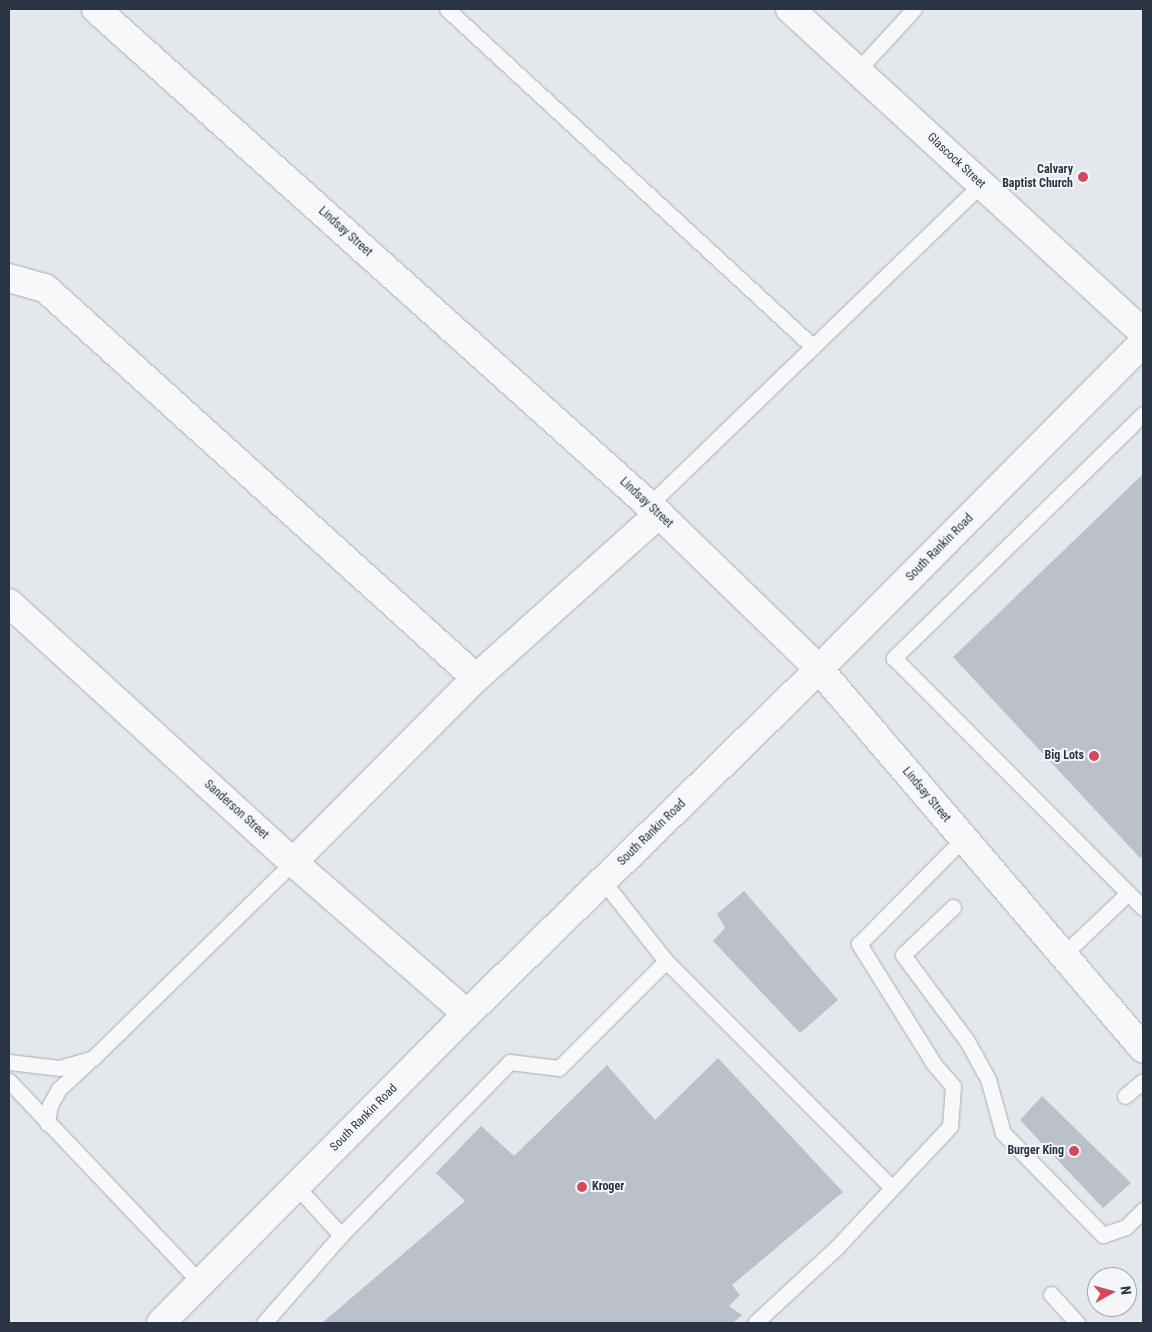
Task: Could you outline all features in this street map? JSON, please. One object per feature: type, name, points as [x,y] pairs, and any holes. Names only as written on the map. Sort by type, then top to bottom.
[{"type":"street","name":"Lindsay Street","points":[[96,9],[654,510],[819,669],[1143,1049]]},
{"type":"street","name":"Glascock Street","points":[[790,9],[981,184],[1141,347]]},
{"type":"street","points":[[9,278],[45,288],[476,678]]},
{"type":"street","name":"South Rankin Road","points":[[161,1323],[466,1014],[819,669],[1141,347]]},
{"type":"street","points":[[293,862],[476,678],[654,510]]},
{"type":"street","name":"Sanderson Street","points":[[9,603],[293,862],[466,1014]]},
{"type":"lane","points":[[447,9],[813,347]]},
{"type":"lane","points":[[857,70],[914,9]]},
{"type":"lane","points":[[654,510],[813,347],[981,184]]},
{"type":"lane","points":[[1143,414],[894,658],[1143,908]]},
{"type":"lane","points":[[755,1323],[836,1248],[950,1126],[953,1086],[934,1064],[859,944],[964,838]]},
{"type":"lane","points":[[47,1123],[50,1105],[58,1089],[93,1058],[293,862]]},
{"type":"lane","points":[[603,880],[666,961],[892,1188]]},
{"type":"lane","points":[[1063,956],[1128,893]]},
{"type":"lane","points":[[953,906],[903,955],[967,1041],[988,1079],[1003,1134],[1103,1235],[1126,1227],[1143,1210]]},
{"type":"lane","points":[[264,1323],[341,1236],[510,1062],[559,1068],[666,961]]},
{"type":"lane","points":[[9,1062],[59,1068],[93,1058]]},
{"type":"lane","points":[[9,1081],[201,1283]]},
{"type":"lane","points":[[1125,1096],[1143,1082]]},
{"type":"lane","points":[[296,1186],[341,1236]]},
{"type":"lane","points":[[1051,1294],[1077,1323]]},
{"type":"building","name":"Big Lots","points":[[1143,474],[1143,855],[1140,858],[953,657]]},
{"type":"building","points":[[744,891],[838,1000],[800,1033],[713,941],[725,928],[717,914]]},
{"type":"building","name":"Kroger","points":[[718,1058],[843,1192],[732,1285],[740,1295],[729,1306],[742,1315],[733,1323],[322,1323],[465,1201],[436,1173],[481,1126],[514,1156],[607,1065],[655,1120]]},
{"type":"building","name":"Burger King","points":[[1042,1096],[1131,1183],[1103,1208],[1020,1120]]},
{"type":"place","name":"Calvary Baptist Church","points":[[1083,177]]},
{"type":"place","name":"Big Lots","points":[[1094,756]]},
{"type":"place","name":"Burger King","points":[[1074,1151]]},
{"type":"place","name":"Kroger","points":[[582,1187]]}]
